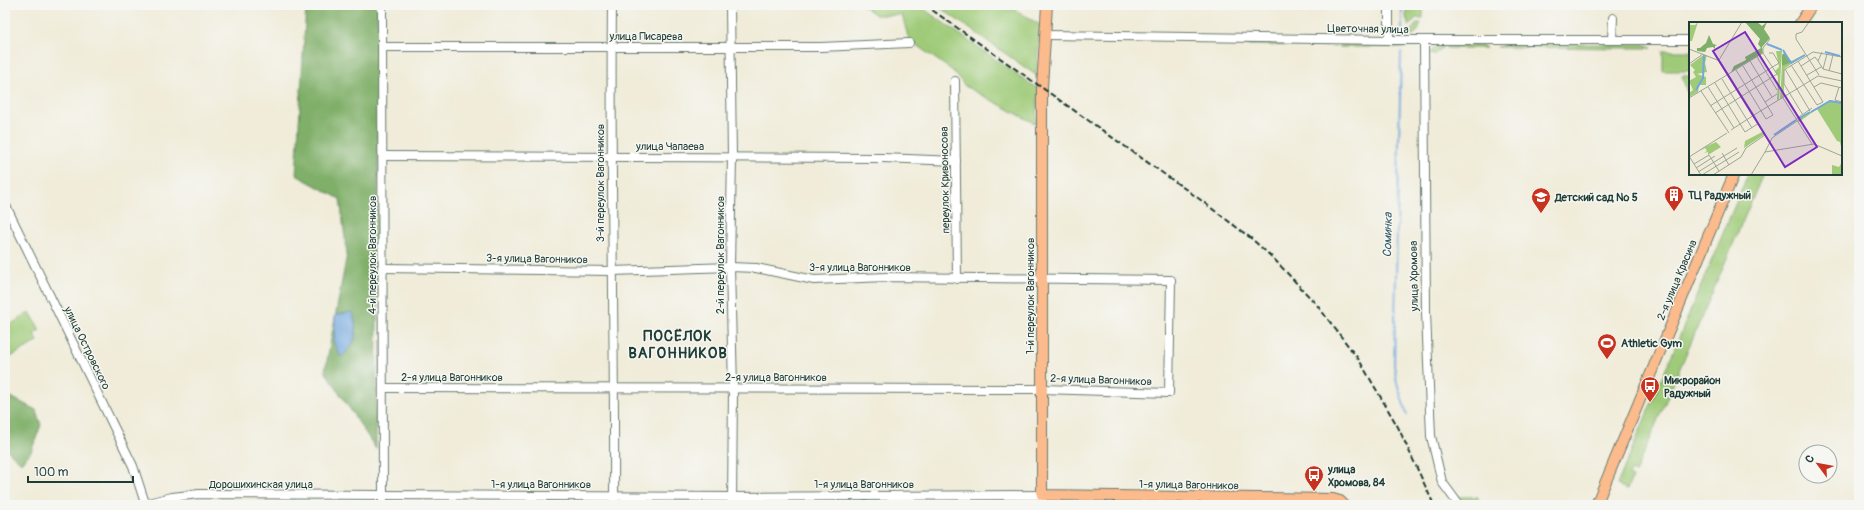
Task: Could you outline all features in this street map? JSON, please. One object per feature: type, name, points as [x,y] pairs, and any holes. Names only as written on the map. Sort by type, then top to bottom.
[{"type":"main road","name":"1-й переулок Вагонников","points":[[1042,500],[1042,87],[1047,5]]},
{"type":"main road","points":[[1801,22],[1812,5]]},
{"type":"main road","name":"2-я улица Красина","points":[[1596,505],[1734,175]]},
{"type":"main road","name":"1-я улица Вагонников","points":[[1042,500],[1169,501],[1333,499],[1344,505]]},
{"type":"street","name":"4-й переулок Вагонников","points":[[382,5],[383,505]]},
{"type":"street","name":"3-й переулок Вагонников","points":[[612,5],[611,156],[614,501]]},
{"type":"street","name":"2-й переулок Вагонников","points":[[730,5],[732,157],[730,267],[733,388],[732,501]]},
{"type":"street","points":[[1389,5],[1389,40]]},
{"type":"street","points":[[1612,40],[1613,18]]},
{"type":"street","name":"Цветочная улица","points":[[1046,35],[1389,40],[1689,40]]},
{"type":"street","name":"улица Хромова","points":[[1424,40],[1426,312],[1431,436],[1442,482],[1459,505]]},
{"type":"street","name":"улица Писарева","points":[[383,47],[611,48],[821,46],[909,43]]},
{"type":"street","name":"переулок Кривоносова","points":[[955,81],[957,279]]},
{"type":"street","name":"улица Чапаева","points":[[383,156],[883,158],[956,161]]},
{"type":"street","name":"улица Островского","points":[[5,204],[133,466],[143,504]]},
{"type":"street","name":"3-я улица Вагонников","points":[[382,268],[612,271],[730,267],[756,268],[814,280],[886,277],[1041,280],[1171,280],[1169,393]]},
{"type":"street","name":"2-я улица Вагонников","points":[[383,388],[614,387],[1042,389],[1169,393]]},
{"type":"street","name":"Дорошихинская улица","points":[[143,504],[172,497],[200,494],[383,496]]},
{"type":"street","name":"1-я улица Вагонников","points":[[383,496],[614,501],[1042,500]]},
{"type":"green space","points":[[306,5],[377,5],[379,70],[376,449],[325,371],[347,254],[340,199],[296,175]]},
{"type":"green space","points":[[862,5],[918,5],[1038,89],[1036,124],[965,86],[953,71],[909,40],[902,15],[876,15]]},
{"type":"green space","points":[[936,5],[1008,5],[1040,25],[1036,75]]},
{"type":"green space","points":[[1407,5],[1423,5],[1423,18],[1416,18],[1409,26],[1406,17]]},
{"type":"green space","points":[[1417,23],[1421,23],[1418,31],[1413,35],[1409,34]]},
{"type":"green space","points":[[1230,43],[1319,44],[1327,46],[1251,45]]},
{"type":"green space","points":[[1341,44],[1406,45],[1406,47],[1338,47]]},
{"type":"green space","points":[[1505,44],[1644,44],[1652,48],[1497,47]]},
{"type":"green space","points":[[1442,45],[1442,48],[1434,55],[1429,54],[1435,47]]},
{"type":"green space","points":[[1446,45],[1482,45],[1486,48],[1446,48]]},
{"type":"green space","points":[[1663,51],[1689,51],[1689,71],[1663,71]]},
{"type":"green space","points":[[1682,76],[1689,76],[1689,100]]},
{"type":"green space","points":[[1748,175],[1763,175],[1635,473],[1631,471],[1629,476],[1632,478],[1627,489],[1617,485]]},
{"type":"green space","points":[[30,312],[40,330],[34,334],[38,341],[7,359],[5,356],[5,328]]},
{"type":"green space","points":[[5,394],[36,410],[41,425],[31,452],[21,463],[5,448],[5,433],[8,432],[5,421]]},
{"type":"green space","points":[[1457,497],[1478,497],[1478,505],[1464,505]]},
{"type":"water","points":[[353,312],[356,326],[354,342],[341,357],[334,344],[335,315]]},
{"type":"waterway","name":"Соминка","points":[[1402,5],[1402,29]]},
{"type":"waterway","name":"Соминка","points":[[1401,52],[1394,365],[1397,383],[1407,415]]},
{"type":"railway","points":[[925,5],[1198,198],[1252,239],[1274,259],[1317,305],[1359,360],[1398,427],[1434,505]]},
{"type":"place","name":"ТЦ Радужный","points":[[1674,212]]},
{"type":"place","name":"Детский сад № 5","points":[[1541,214]]},
{"type":"place","name":"Athletic Gym","points":[[1607,360]]},
{"type":"place","name":"Микрорайон Радужный","points":[[1650,403]]},
{"type":"place","name":"улица Хромова, 84","points":[[1314,492]]},
{"type":"district","name":"ПОСЁЛОК ВАГОННИКОВ","points":[[678,344]]}]
